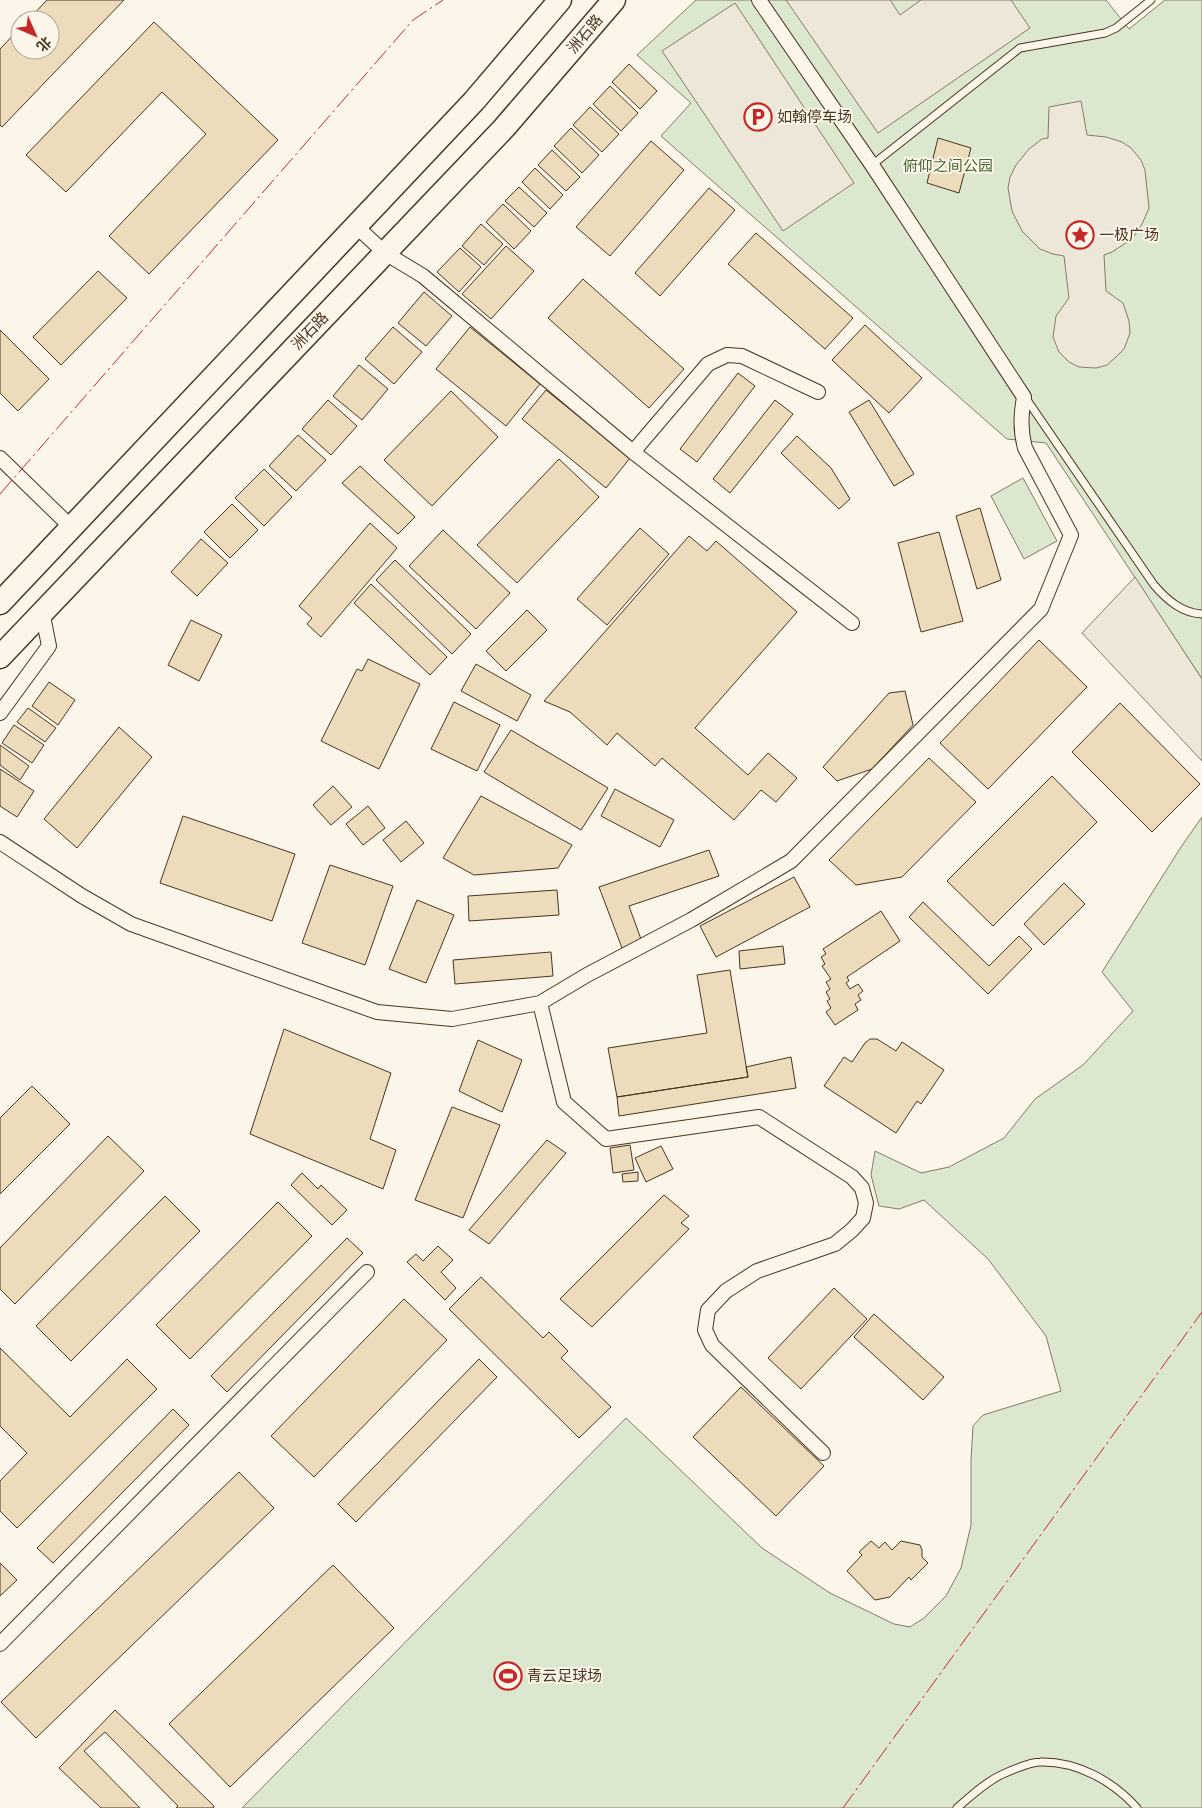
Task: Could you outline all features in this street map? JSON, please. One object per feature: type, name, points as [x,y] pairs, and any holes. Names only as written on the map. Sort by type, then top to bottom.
[{"type":"main road","points":[[0,603],[474,101],[560,0]]},
{"type":"main road","name":"洲石路","points":[[0,657],[504,128],[614,0]]},
{"type":"street","points":[[0,842],[82,896],[131,924],[378,1012],[452,1019],[540,1003],[587,975],[691,920],[791,861],[1041,610],[1071,535],[1025,448],[1021,433],[1024,397],[872,165],[759,0]]},
{"type":"street","points":[[356,226],[385,253],[423,276],[633,452],[852,623]]},
{"type":"street","points":[[633,452],[708,364],[727,355],[742,356],[818,392]]},
{"type":"street","points":[[0,458],[70,527]]},
{"type":"street","points":[[0,713],[49,646],[42,611]]},
{"type":"street","points":[[540,1003],[564,1102],[606,1139],[759,1117],[852,1177],[862,1188],[866,1202],[863,1218],[852,1230],[834,1244],[757,1271],[726,1291],[708,1310],[705,1330],[712,1345],[823,1453]]},
{"type":"street","points":[[0,1644],[367,1272]]},
{"type":"lane","points":[[872,165],[1020,48],[1105,33],[1116,28],[1151,0]]},
{"type":"lane","points":[[1024,397],[1154,585],[1172,603],[1186,611],[1202,614]]},
{"type":"lane","points":[[957,1808],[1002,1774],[1038,1762],[1069,1764],[1096,1775],[1125,1794],[1137,1808]]},
{"type":"green space","name":"俯仰之间公园","points":[[696,0],[1106,0],[1129,29],[1165,0],[1202,0],[1202,679],[1046,443],[1007,439],[661,136],[691,103],[637,55]]},
{"type":"green space","points":[[1023,478],[1057,541],[1024,559],[991,496]]},
{"type":"green space","points":[[1202,817],[1202,1808],[242,1808],[626,1418],[762,1548],[830,1593],[894,1624],[910,1627],[924,1618],[946,1596],[961,1568],[971,1525],[973,1426],[983,1415],[1061,1391],[1046,1336],[988,1259],[924,1200],[899,1209],[879,1206],[871,1175],[875,1151],[921,1173],[949,1167],[1004,1138],[1035,1099],[1083,1065],[1133,1011],[1102,972]]},
{"type":"shaded area","name":"如翰停车场","points":[[786,0],[890,0],[900,15],[921,0],[1011,0],[1030,28],[878,133]]},
{"type":"shaded area","name":"如翰停车场","points":[[735,3],[854,183],[783,231],[662,51]]},
{"type":"shaded area","name":"一极广场","points":[[1081,101],[1087,135],[1106,137],[1122,142],[1131,148],[1141,160],[1145,170],[1149,208],[1142,224],[1132,239],[1104,255],[1106,291],[1123,303],[1129,321],[1130,333],[1124,349],[1107,365],[1096,368],[1079,367],[1069,362],[1059,352],[1053,337],[1056,316],[1069,298],[1064,256],[1040,249],[1022,231],[1012,211],[1008,188],[1010,177],[1016,165],[1029,149],[1042,139],[1048,138],[1049,107]]},
{"type":"shaded area","points":[[1135,577],[1202,679],[1202,761],[1082,633]]},
{"type":"building","points":[[47,0],[124,0],[2,127],[0,125],[0,49],[10,38],[10,60],[60,60],[60,10],[38,10]]},
{"type":"building","points":[[154,22],[278,140],[149,274],[109,236],[206,134],[162,92],[66,192],[26,155]]},
{"type":"building","points":[[629,64],[657,91],[640,109],[612,82]]},
{"type":"building","points":[[610,86],[638,113],[621,131],[593,104]]},
{"type":"building","points":[[590,107],[619,134],[602,152],[573,125]]},
{"type":"building","points":[[571,128],[599,155],[582,173],[554,146]]},
{"type":"building","points":[[938,138],[971,148],[959,193],[927,183]]},
{"type":"building","points":[[651,141],[684,170],[610,256],[576,227]]},
{"type":"building","points":[[552,150],[580,177],[566,191],[538,165]]},
{"type":"building","points":[[535,168],[563,195],[550,209],[522,182]]},
{"type":"building","points":[[519,187],[547,213],[534,227],[505,201]]},
{"type":"building","points":[[709,188],[735,210],[660,296],[635,273]]},
{"type":"building","points":[[503,204],[531,231],[514,249],[486,222]]},
{"type":"building","points":[[481,224],[503,244],[484,265],[462,246]]},
{"type":"building","points":[[756,233],[853,318],[825,349],[728,264]]},
{"type":"building","points":[[506,246],[534,271],[491,319],[462,294]]},
{"type":"building","points":[[460,248],[481,267],[459,292],[437,272]]},
{"type":"building","points":[[98,271],[127,298],[61,365],[33,337]]},
{"type":"building","points":[[583,279],[684,369],[649,408],[548,318]]},
{"type":"building","points":[[424,292],[452,316],[426,346],[398,323]]},
{"type":"building","points":[[865,325],[922,378],[889,413],[832,360]]},
{"type":"building","points":[[393,327],[422,352],[394,384],[365,359]]},
{"type":"building","points":[[470,327],[540,384],[506,426],[436,369]]},
{"type":"building","points":[[0,330],[49,379],[18,411],[0,393]]},
{"type":"building","points":[[359,365],[388,389],[362,420],[333,396]]},
{"type":"building","points":[[738,373],[755,386],[697,462],[680,449]]},
{"type":"building","points":[[546,390],[630,458],[606,488],[522,419]]},
{"type":"building","points":[[451,391],[498,437],[432,506],[384,460]]},
{"type":"building","points":[[328,400],[357,426],[331,455],[302,429]]},
{"type":"building","points":[[775,400],[793,414],[730,493],[713,479]]},
{"type":"building","points":[[869,400],[914,474],[894,486],[849,412]]},
{"type":"building","points":[[298,435],[326,460],[296,491],[269,466]]},
{"type":"building","points":[[797,436],[831,468],[850,499],[839,509],[781,453]]},
{"type":"building","points":[[559,459],[599,497],[517,583],[477,545]]},
{"type":"building","points":[[360,466],[415,517],[398,534],[342,483]]},
{"type":"building","points":[[264,469],[292,497],[264,526],[235,498]]},
{"type":"building","points":[[232,504],[258,530],[230,558],[204,532]]},
{"type":"building","points":[[980,508],[1001,580],[977,589],[956,516]]},
{"type":"building","points":[[370,523],[397,548],[321,637],[307,624],[312,618],[299,606]]},
{"type":"building","points":[[640,528],[669,554],[607,625],[577,599]]},
{"type":"building","points":[[443,530],[510,593],[476,629],[409,566]]},
{"type":"building","points":[[939,532],[963,621],[921,632],[898,543]]},
{"type":"building","points":[[689,536],[707,551],[716,541],[797,612],[695,728],[748,775],[768,753],[797,778],[776,802],[761,790],[734,820],[662,758],[655,766],[617,733],[607,745],[570,712],[544,701]]},
{"type":"building","points":[[201,539],[228,563],[197,596],[171,572]]},
{"type":"building","points":[[395,560],[471,634],[452,654],[376,580]]},
{"type":"building","points":[[371,584],[447,657],[430,675],[354,603]]},
{"type":"building","points":[[527,610],[547,630],[506,671],[486,651]]},
{"type":"building","points":[[191,620],[222,635],[199,681],[168,665]]},
{"type":"building","points":[[1039,640],[1087,687],[988,789],[940,743]]},
{"type":"building","points":[[368,659],[420,684],[379,769],[321,741],[357,669],[362,671]]},
{"type":"building","points":[[476,664],[531,695],[517,721],[461,691]]},
{"type":"building","points":[[49,682],[75,700],[58,725],[32,706]]},
{"type":"building","points":[[905,691],[913,725],[872,769],[837,781],[823,767],[889,693]]},
{"type":"building","points":[[454,702],[500,725],[477,771],[431,749]]},
{"type":"building","points":[[1120,703],[1200,784],[1152,832],[1072,752]]},
{"type":"building","points":[[28,708],[56,728],[45,742],[17,722]]},
{"type":"building","points":[[14,725],[44,745],[32,763],[2,743]]},
{"type":"building","points":[[119,727],[152,757],[77,848],[44,819]]},
{"type":"building","points":[[511,730],[608,788],[581,830],[484,772]]},
{"type":"building","points":[[0,745],[29,766],[20,780],[0,765]]},
{"type":"building","points":[[929,758],[976,802],[902,877],[856,885],[829,860]]},
{"type":"building","points":[[0,769],[34,791],[17,817],[0,806]]},
{"type":"building","points":[[1052,776],[1097,822],[993,926],[947,881]]},
{"type":"building","points":[[333,786],[352,807],[331,825],[313,805]]},
{"type":"building","points":[[615,789],[674,820],[660,847],[601,816]]},
{"type":"building","points":[[481,796],[572,845],[558,868],[474,875],[443,858]]},
{"type":"building","points":[[368,806],[385,828],[363,845],[346,824]]},
{"type":"building","points":[[183,816],[295,854],[272,921],[160,883]]},
{"type":"building","points":[[406,821],[424,843],[401,862],[383,840]]},
{"type":"building","points":[[709,850],[719,876],[629,906],[642,942],[622,948],[599,887]]},
{"type":"building","points":[[330,865],[393,886],[365,965],[302,943]]},
{"type":"building","points":[[794,877],[810,907],[716,957],[700,926]]},
{"type":"building","points":[[1064,883],[1085,904],[1044,945],[1024,924]]},
{"type":"building","points":[[557,890],[559,915],[469,921],[468,896]]},
{"type":"building","points":[[417,900],[454,915],[426,983],[389,969]]},
{"type":"building","points":[[923,902],[989,966],[1019,936],[1032,949],[988,994],[909,917]]},
{"type":"building","points":[[881,911],[900,941],[847,977],[849,981],[846,983],[850,989],[858,984],[863,991],[858,995],[861,1000],[855,1004],[858,1010],[835,1025],[826,1012],[831,1008],[827,1001],[830,999],[826,992],[830,989],[826,982],[831,979],[822,966],[825,964],[821,957],[826,954],[823,949]]},
{"type":"building","points":[[783,946],[785,964],[740,969],[739,951]]},
{"type":"building","points":[[551,952],[553,976],[455,984],[453,960]]},
{"type":"building","points":[[730,970],[748,1077],[617,1097],[608,1048],[707,1033],[697,975]]},
{"type":"building","points":[[284,1029],[391,1073],[370,1139],[396,1150],[383,1189],[250,1134]]},
{"type":"building","points":[[870,1039],[877,1039],[896,1051],[902,1042],[944,1070],[921,1104],[917,1101],[896,1133],[824,1086],[844,1057],[852,1062]]},
{"type":"building","points":[[478,1040],[522,1060],[502,1112],[459,1091]]},
{"type":"building","points":[[791,1057],[796,1088],[619,1116],[617,1097],[748,1077],[746,1067]]},
{"type":"building","points":[[32,1086],[70,1124],[0,1194],[0,1118]]},
{"type":"building","points":[[452,1107],[500,1125],[463,1218],[415,1200]]},
{"type":"building","points":[[108,1136],[144,1171],[15,1304],[0,1289],[0,1248]]},
{"type":"building","points":[[547,1140],[566,1153],[489,1244],[469,1230]]},
{"type":"building","points":[[630,1145],[634,1170],[613,1173],[610,1148]]},
{"type":"building","points":[[661,1146],[673,1169],[646,1182],[635,1158]]},
{"type":"building","points":[[638,1172],[638,1181],[623,1182],[622,1174]]},
{"type":"building","points":[[302,1173],[318,1189],[321,1185],[347,1210],[332,1225],[291,1185]]},
{"type":"building","points":[[664,1195],[689,1216],[681,1223],[689,1229],[592,1327],[560,1299]]},
{"type":"building","points":[[165,1196],[200,1231],[71,1361],[36,1326]]},
{"type":"building","points":[[278,1202],[312,1236],[190,1359],[156,1325]]},
{"type":"building","points":[[347,1238],[363,1253],[227,1392],[211,1376]]},
{"type":"building","points":[[438,1246],[453,1260],[441,1272],[456,1288],[445,1300],[407,1262],[416,1254],[423,1261]]},
{"type":"building","points":[[481,1277],[543,1338],[549,1332],[568,1351],[561,1358],[611,1407],[579,1438],[449,1309]]},
{"type":"building","points":[[834,1288],[867,1319],[801,1389],[768,1358]]},
{"type":"building","points":[[404,1299],[447,1340],[314,1477],[271,1436]]},
{"type":"building","points":[[874,1314],[944,1377],[923,1400],[854,1337]]},
{"type":"building","points":[[0,1348],[70,1417],[127,1359],[157,1389],[17,1528],[0,1511],[0,1481],[27,1453],[0,1426]]},
{"type":"building","points":[[479,1359],[497,1377],[356,1522],[338,1504]]},
{"type":"building","points":[[741,1387],[824,1466],[776,1516],[693,1437]]},
{"type":"building","points":[[173,1409],[189,1425],[53,1563],[37,1548]]},
{"type":"building","points":[[239,1472],[274,1508],[36,1738],[1,1702]]},
{"type":"building","points":[[871,1541],[879,1548],[885,1542],[892,1550],[901,1541],[920,1545],[922,1557],[928,1563],[911,1580],[909,1577],[890,1597],[875,1600],[847,1571],[862,1555],[859,1552]]},
{"type":"building","points":[[0,1563],[17,1580],[0,1596]]},
{"type":"building","points":[[333,1565],[394,1628],[230,1787],[169,1724]]},
{"type":"building","points":[[115,1710],[214,1806],[213,1808],[176,1808],[178,1806],[105,1732],[84,1751],[140,1808],[101,1808],[59,1768]]},
{"type":"power","points":[[0,494],[413,20],[443,0]]},
{"type":"power","points":[[843,1808],[1202,1312]]},
{"type":"place","name":"如翰停车场","points":[[758,117]]},
{"type":"place","name":"一极广场","points":[[1080,235]]},
{"type":"place","name":"青云足球场","points":[[508,1676]]}]
